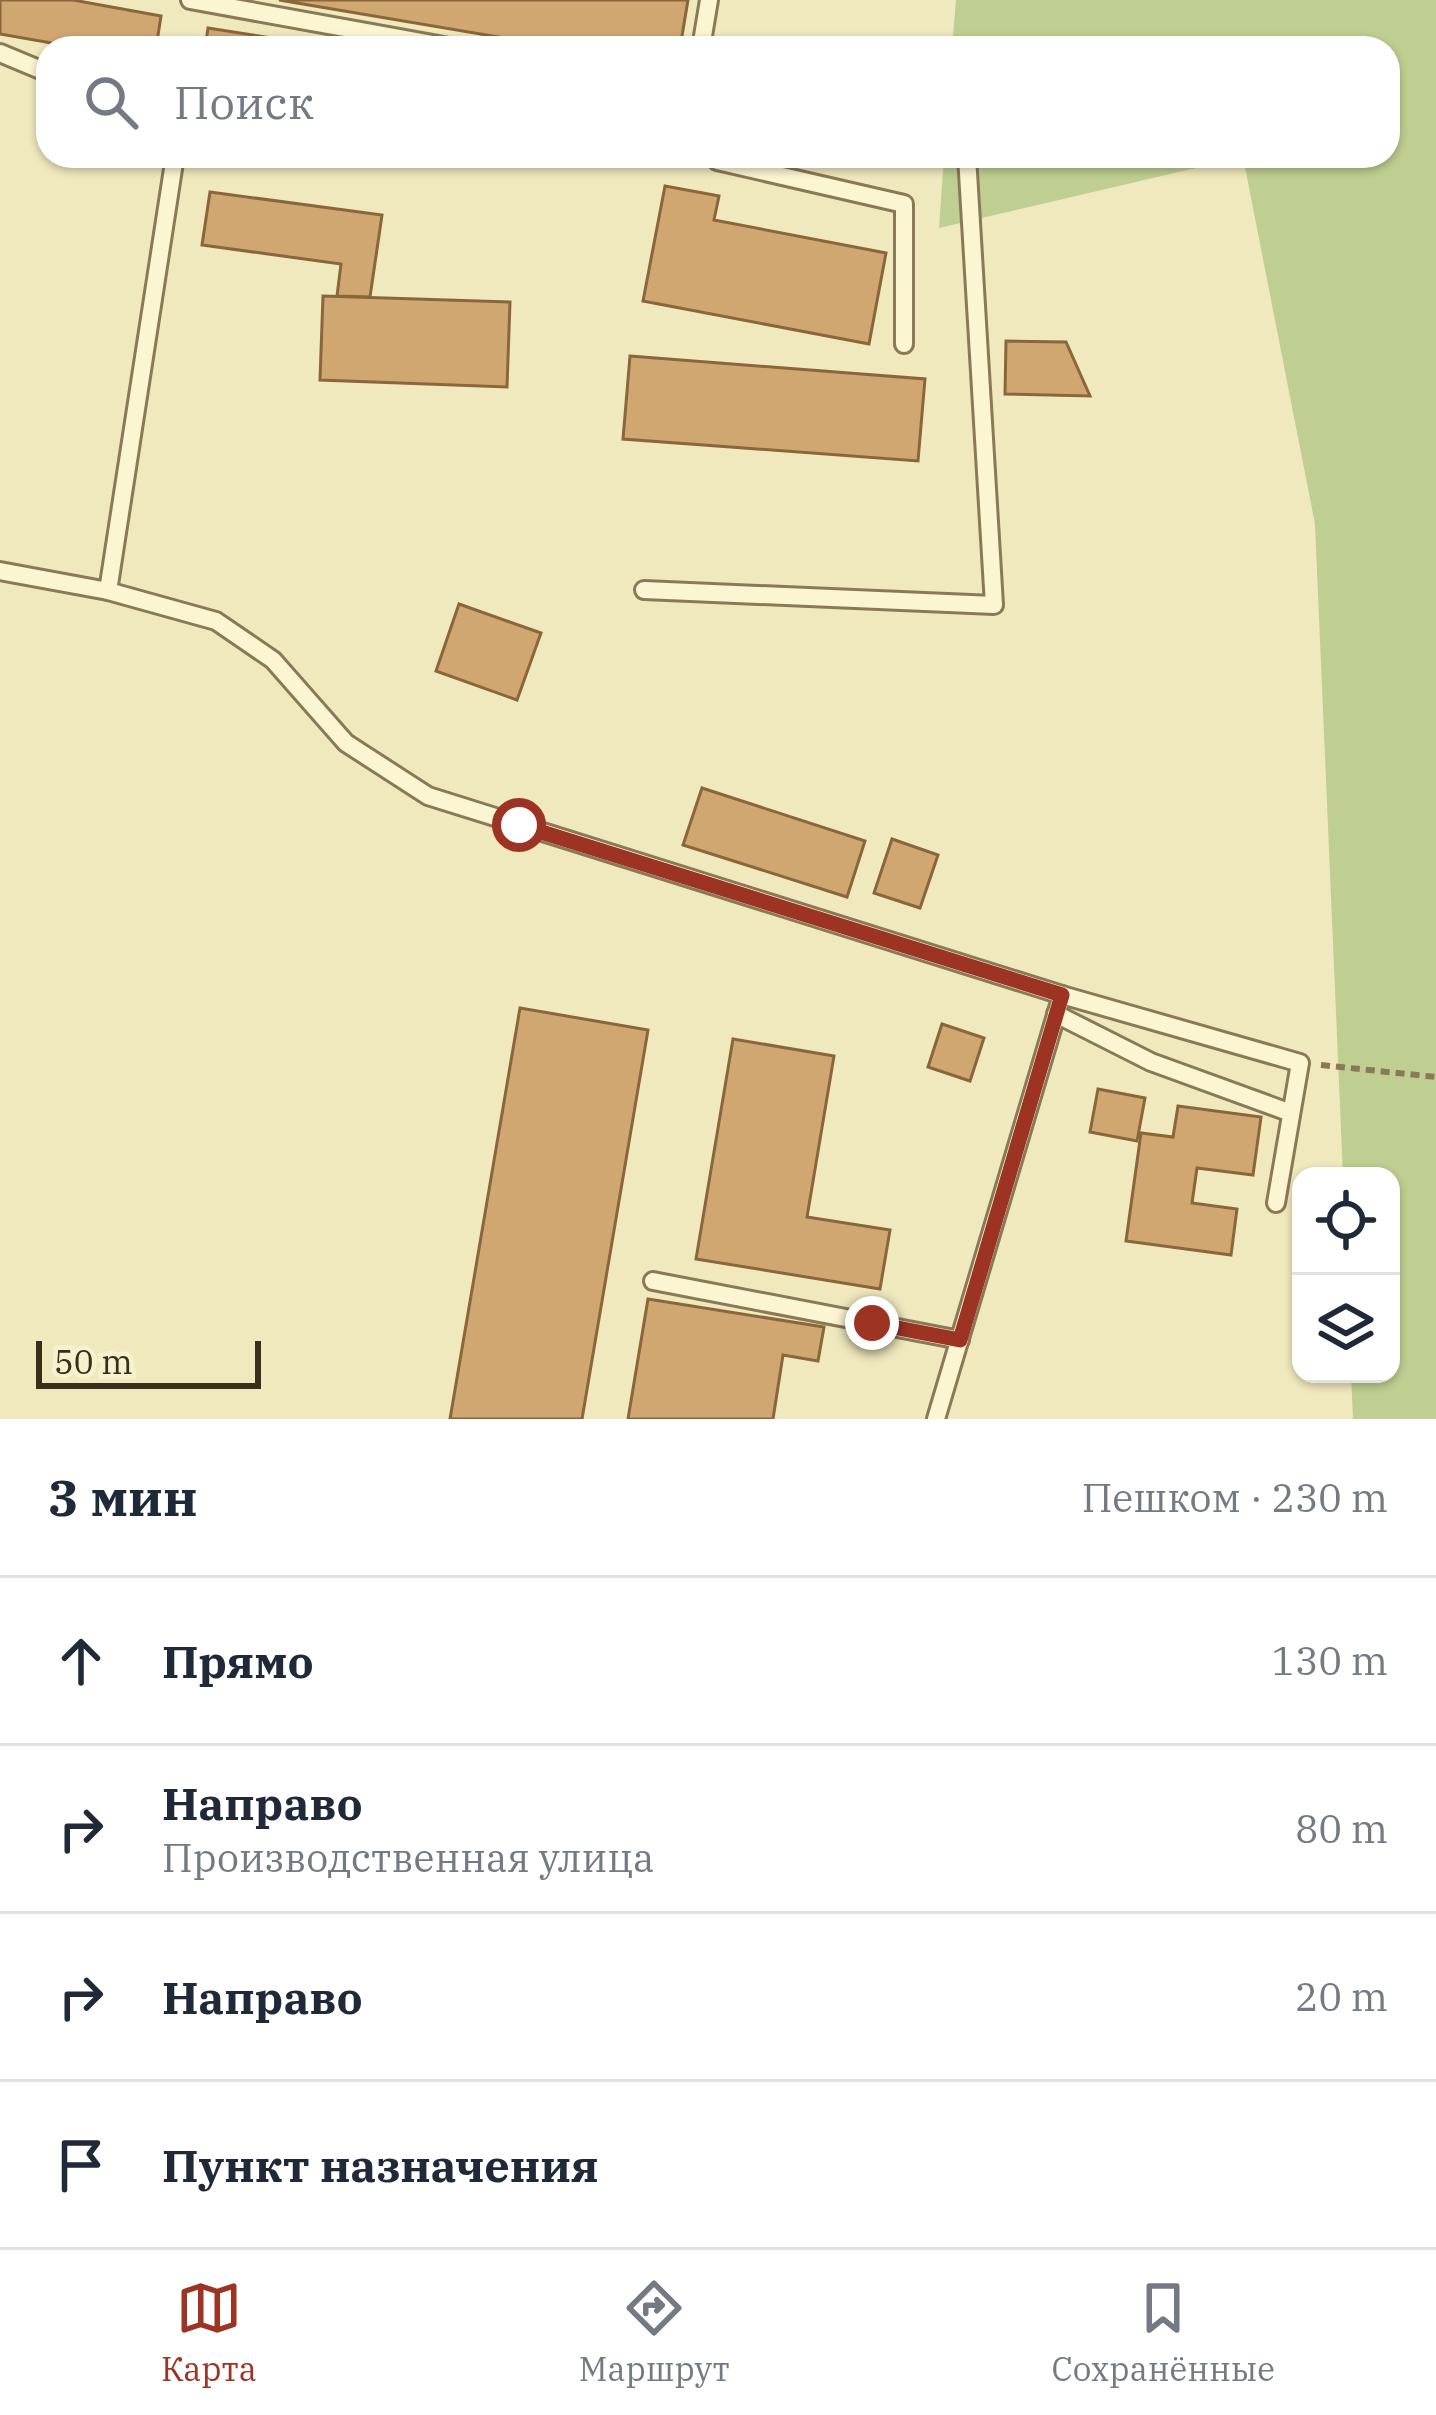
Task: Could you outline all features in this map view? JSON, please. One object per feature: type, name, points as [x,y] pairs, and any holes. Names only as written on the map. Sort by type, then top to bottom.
[{"type":"lane","points":[[190,0],[389,36]]},
{"type":"lane","points":[[703,36],[709,0]]},
{"type":"lane","points":[[0,53],[36,69]]},
{"type":"lane","points":[[108,591],[173,168]]},
{"type":"lane","points":[[747,168],[904,204],[904,344]]},
{"type":"lane","points":[[644,590],[994,605],[968,168]]},
{"type":"lane","points":[[0,571],[108,591],[216,621],[273,660],[346,743],[428,796],[1062,995],[1300,1063],[1276,1203]]},
{"type":"lane","points":[[936,1419],[1062,995]]},
{"type":"lane","points":[[1056,1014],[1151,1062],[1292,1113]]},
{"type":"lane","points":[[652,1281],[960,1340]]},
{"type":"path","points":[[1300,1063],[1436,1077]]},
{"type":"green space","points":[[956,0],[1436,0],[1436,1419],[1353,1419],[1351,1383],[1400,1383],[1400,1167],[1343,1167],[1315,524],[1245,168],[1400,168],[1400,36],[953,36]]},
{"type":"green space","points":[[943,168],[1196,168],[939,228]]},
{"type":"building","points":[[0,0],[73,0],[161,16],[158,36],[36,36],[36,40],[0,34]]},
{"type":"building","points":[[279,0],[688,0],[682,36],[492,36]]},
{"type":"building","points":[[208,28],[259,36],[207,36]]},
{"type":"building","points":[[665,186],[719,196],[714,220],[886,253],[869,344],[643,301]]},
{"type":"building","points":[[210,192],[382,215],[370,297],[337,296],[341,264],[202,245]]},
{"type":"building","points":[[323,296],[510,302],[507,387],[320,380]]},
{"type":"building","points":[[1006,341],[1066,342],[1090,396],[1005,394]]},
{"type":"building","points":[[630,356],[925,379],[918,461],[623,439]]},
{"type":"building","points":[[459,604],[541,633],[517,700],[436,671]]},
{"type":"building","points":[[702,788],[865,841],[847,897],[683,845]]},
{"type":"building","points":[[892,839],[938,855],[920,908],[874,893]]},
{"type":"building","points":[[520,1008],[648,1030],[582,1419],[450,1419]]},
{"type":"building","points":[[942,1024],[984,1038],[970,1081],[928,1067]]},
{"type":"building","points":[[733,1039],[834,1056],[807,1217],[890,1230],[880,1289],[696,1259]]},
{"type":"building","points":[[1098,1089],[1145,1098],[1137,1141],[1090,1132]]},
{"type":"building","points":[[1178,1106],[1261,1117],[1253,1175],[1197,1168],[1192,1203],[1237,1209],[1231,1255],[1126,1241],[1141,1133],[1173,1137]]},
{"type":"building","points":[[648,1299],[824,1327],[818,1361],[783,1355],[773,1419],[628,1419]]},
{"type":"route","points":[[519,825],[1062,995],[960,1340],[872,1323]]}]
